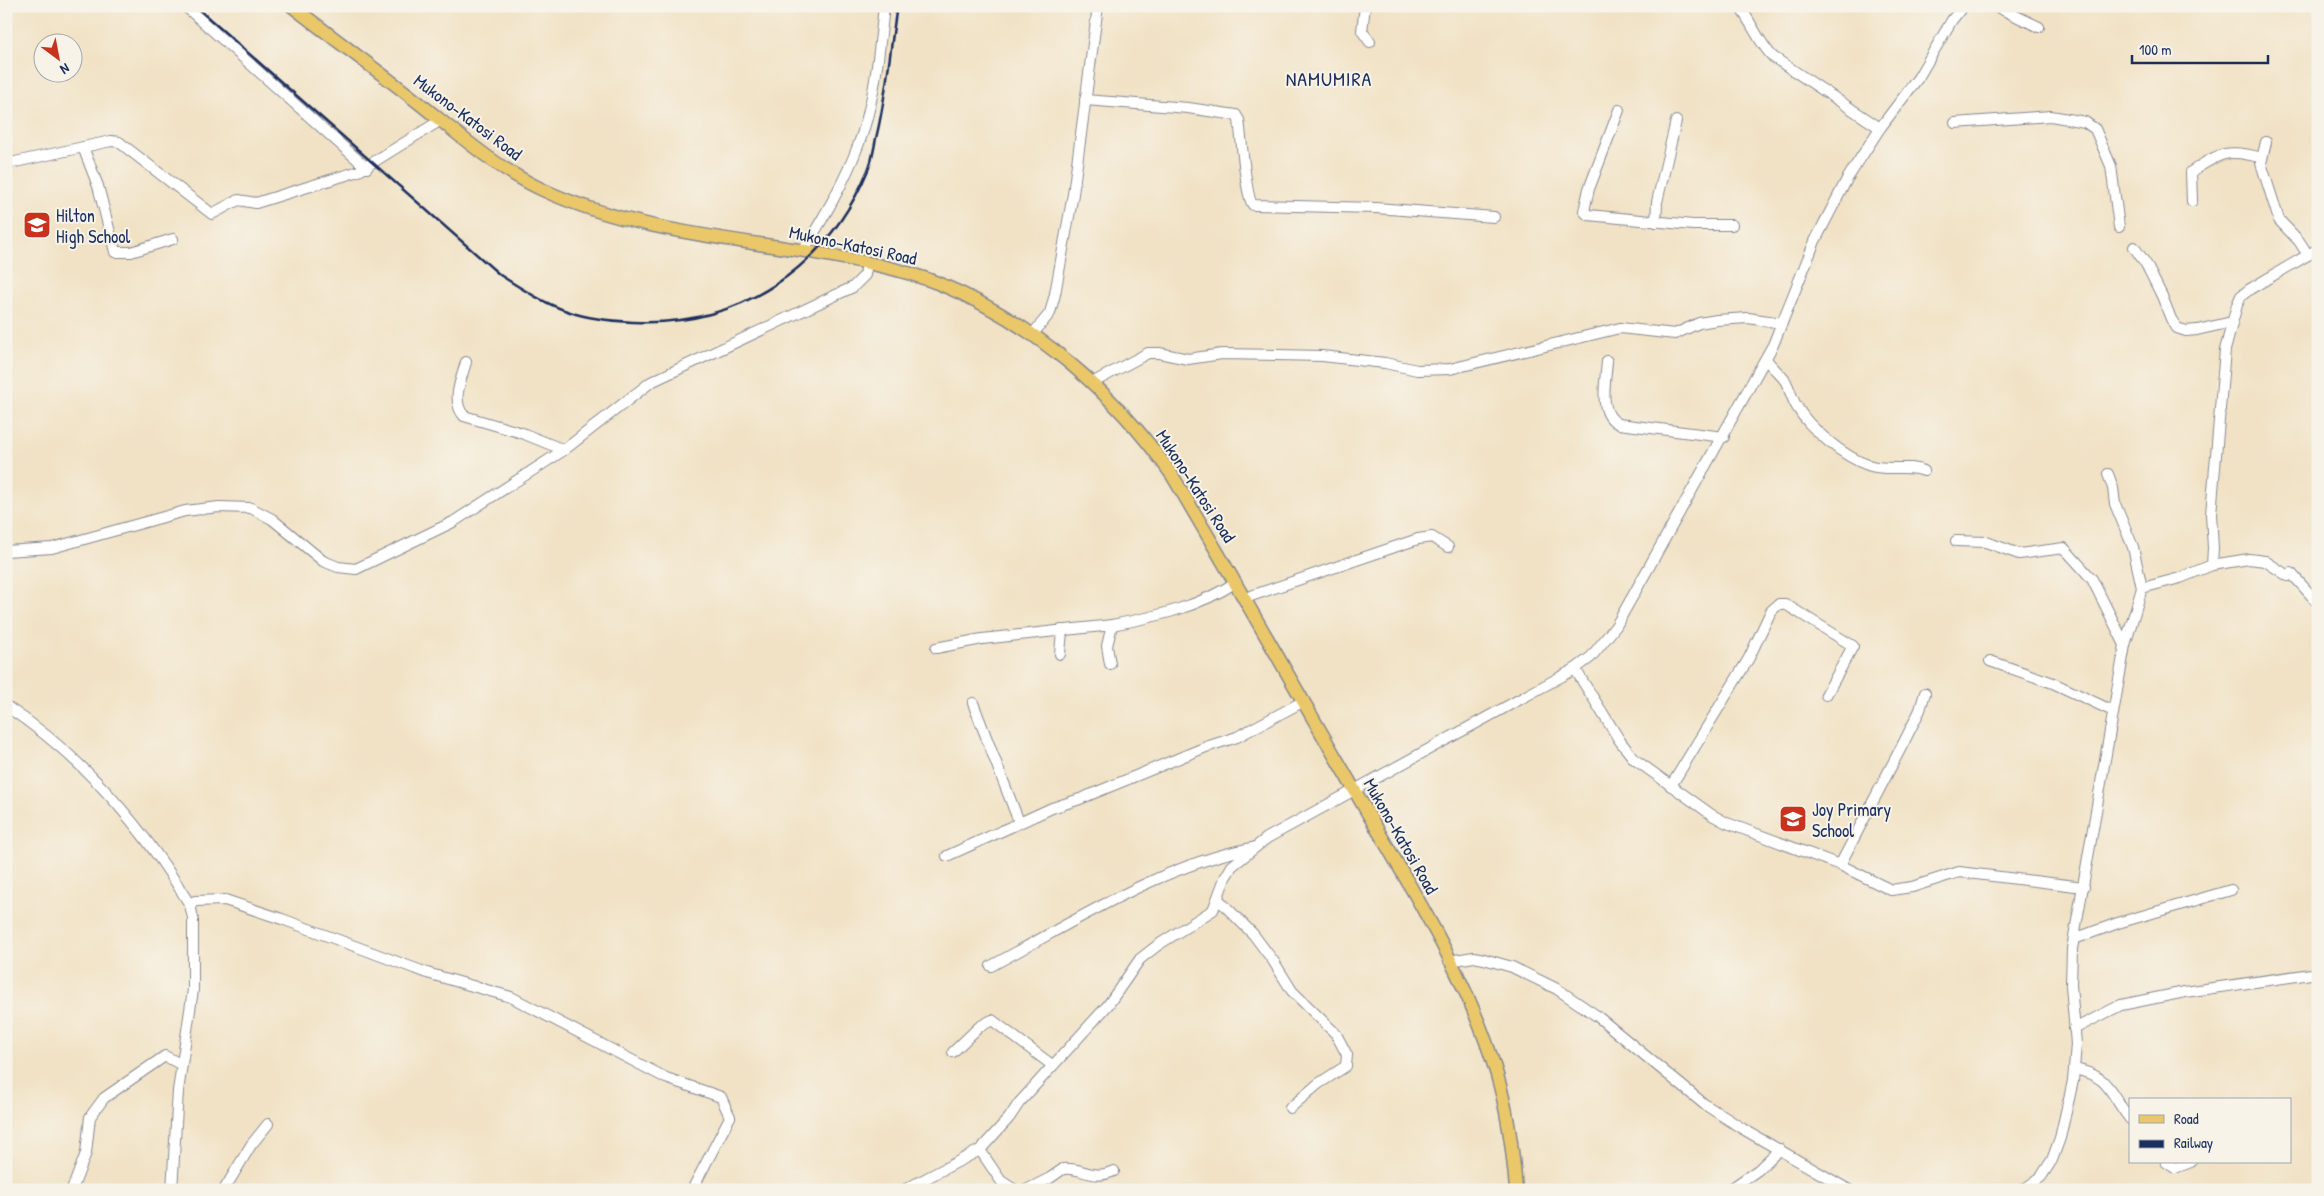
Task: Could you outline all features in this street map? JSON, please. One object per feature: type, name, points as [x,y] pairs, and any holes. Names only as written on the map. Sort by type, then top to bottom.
[{"type":"main road","name":"Mukono-Katosi Road","points":[[292,6],[499,164],[540,189],[642,224],[803,251],[905,272],[953,290],[1032,335],[1092,383],[1150,443],[1172,475],[1236,582],[1410,887],[1473,1010],[1497,1076],[1508,1124],[1516,1190]]},
{"type":"street","points":[[185,6],[367,168]]},
{"type":"street","points":[[803,251],[840,187],[859,144],[870,98],[884,6]]},
{"type":"street","points":[[1032,335],[1050,313],[1055,294],[1073,194],[1098,6]]},
{"type":"street","points":[[1365,6],[1362,31],[1370,42]]},
{"type":"street","points":[[1739,6],[1750,21],[1764,48],[1773,57],[1880,128]]},
{"type":"street","points":[[904,1190],[980,1150],[1052,1065],[1108,1006],[1140,960],[1158,945],[1213,910],[1225,878],[1232,866],[1267,838],[1575,669],[1596,652],[1616,626],[1724,437],[1766,359],[1829,211],[1880,128],[1918,78],[1962,6]]},
{"type":"street","points":[[1995,6],[2039,27]]},
{"type":"street","points":[[1085,100],[1188,108],[1236,115],[1239,120],[1246,163],[1248,198],[1253,205],[1376,208],[1494,217]]},
{"type":"street","points":[[1619,110],[1589,188],[1584,210],[1588,215],[1656,222],[1732,225]]},
{"type":"street","points":[[1955,123],[2051,116],[2085,122],[2095,129],[2111,166],[2119,227]]},
{"type":"street","points":[[6,164],[111,141],[125,145],[212,214],[238,200],[256,203],[367,168],[441,120]]},
{"type":"street","points":[[1656,222],[1657,202],[1676,121]]},
{"type":"street","points":[[2266,142],[2261,163],[2279,220],[2299,241],[2308,255]]},
{"type":"street","points":[[83,147],[98,186],[115,252],[131,252],[173,240]]},
{"type":"street","points":[[2192,201],[2191,172],[2216,155],[2241,152],[2262,158]]},
{"type":"street","points":[[2134,247],[2146,264],[2177,328],[2192,331],[2232,322]]},
{"type":"street","points":[[2212,565],[2213,548],[2210,514],[2226,350],[2232,322],[2241,296],[2318,250]]},
{"type":"street","points":[[6,551],[52,548],[185,511],[219,507],[251,508],[272,519],[323,561],[338,567],[356,569],[454,522],[564,450],[651,382],[853,287],[865,275],[867,264]]},
{"type":"street","points":[[1092,383],[1148,353],[1158,352],[1188,359],[1222,354],[1322,356],[1386,363],[1417,370],[1450,369],[1620,328],[1675,334],[1699,323],[1717,320],[1748,318],[1782,322]]},
{"type":"street","points":[[1766,359],[1786,382],[1790,396],[1804,418],[1839,448],[1866,465],[1895,470],[1917,467],[1924,470]]},
{"type":"street","points":[[1607,361],[1605,409],[1612,421],[1619,424],[1724,437]]},
{"type":"street","points":[[466,362],[457,397],[458,409],[464,416],[522,433],[564,450]]},
{"type":"street","points":[[2024,1190],[2041,1176],[2052,1160],[2060,1138],[2074,1069],[2076,1044],[2071,986],[2074,939],[2125,645],[2142,588],[2133,547],[2115,504],[2113,488],[2108,474]]},
{"type":"street","points":[[1245,598],[1418,539],[1432,537],[1448,547]]},
{"type":"street","points":[[1956,541],[1986,542],[2019,554],[2064,548],[2092,579],[2125,645]]},
{"type":"street","points":[[2142,588],[2180,578],[2212,565],[2249,559],[2265,562],[2288,576],[2292,573],[2318,603]]},
{"type":"street","points":[[936,648],[982,639],[1112,625],[1173,610],[1220,593],[1236,582]]},
{"type":"street","points":[[1671,786],[1748,658],[1771,612],[1779,604],[1785,604],[1853,646],[1826,695]]},
{"type":"street","points":[[1110,664],[1107,646],[1112,625]]},
{"type":"street","points":[[1060,654],[1062,630]]},
{"type":"street","points":[[1990,661],[2054,683],[2114,710]]},
{"type":"street","points":[[1575,669],[1620,741],[1643,767],[1727,824],[1840,865],[1890,890],[1912,887],[1959,872],[2084,887]]},
{"type":"street","points":[[1840,865],[1908,732],[1924,693]]},
{"type":"street","points":[[947,856],[1019,822],[1237,737],[1304,701]]},
{"type":"street","points":[[973,703],[1019,822]]},
{"type":"street","points":[[6,706],[41,730],[116,802],[144,835],[190,905],[193,918],[193,990],[178,1091],[172,1190]]},
{"type":"street","points":[[990,966],[1106,905],[1180,870],[1226,853],[1256,847]]},
{"type":"street","points":[[2074,939],[2118,923],[2231,890]]},
{"type":"street","points":[[1218,899],[1253,934],[1274,962],[1292,991],[1336,1034],[1345,1047],[1347,1055],[1346,1066],[1318,1084],[1290,1108]]},
{"type":"street","points":[[190,905],[195,902],[225,900],[282,919],[427,973],[511,997],[666,1078],[721,1098],[730,1117],[692,1190]]},
{"type":"street","points":[[1449,962],[1474,957],[1484,959],[1512,967],[1557,989],[1597,1016],[1704,1104],[1848,1190]]},
{"type":"street","points":[[2074,1029],[2121,1005],[2185,992],[2318,973]]},
{"type":"street","points":[[953,1052],[979,1027],[992,1020],[1052,1065]]},
{"type":"street","points":[[72,1190],[86,1153],[90,1117],[104,1098],[165,1056],[182,1065]]},
{"type":"street","points":[[2074,1069],[2095,1074],[2104,1080],[2118,1104],[2129,1118]]},
{"type":"street","points":[[224,1190],[251,1145],[268,1124]]},
{"type":"street","points":[[1730,1190],[1758,1170],[1780,1149]]},
{"type":"street","points":[[980,1150],[1001,1181],[1015,1190]]},
{"type":"street","points":[[2169,1164],[2175,1168],[2186,1164]]},
{"type":"street","points":[[1026,1190],[1063,1169],[1094,1176],[1105,1175],[1114,1171]]},
{"type":"railway","points":[[195,6],[500,275],[525,291],[561,309],[601,319],[633,322],[672,321],[709,314],[744,302],[775,285],[804,262],[829,236],[851,205],[871,161],[883,102],[897,6]]},
{"type":"place","name":"Hilton High School","points":[[37,225]]},
{"type":"place","name":"Joy Primary School","points":[[1793,819]]},
{"type":"district","name":"NAMUMIRA","points":[[1329,78]]}]
